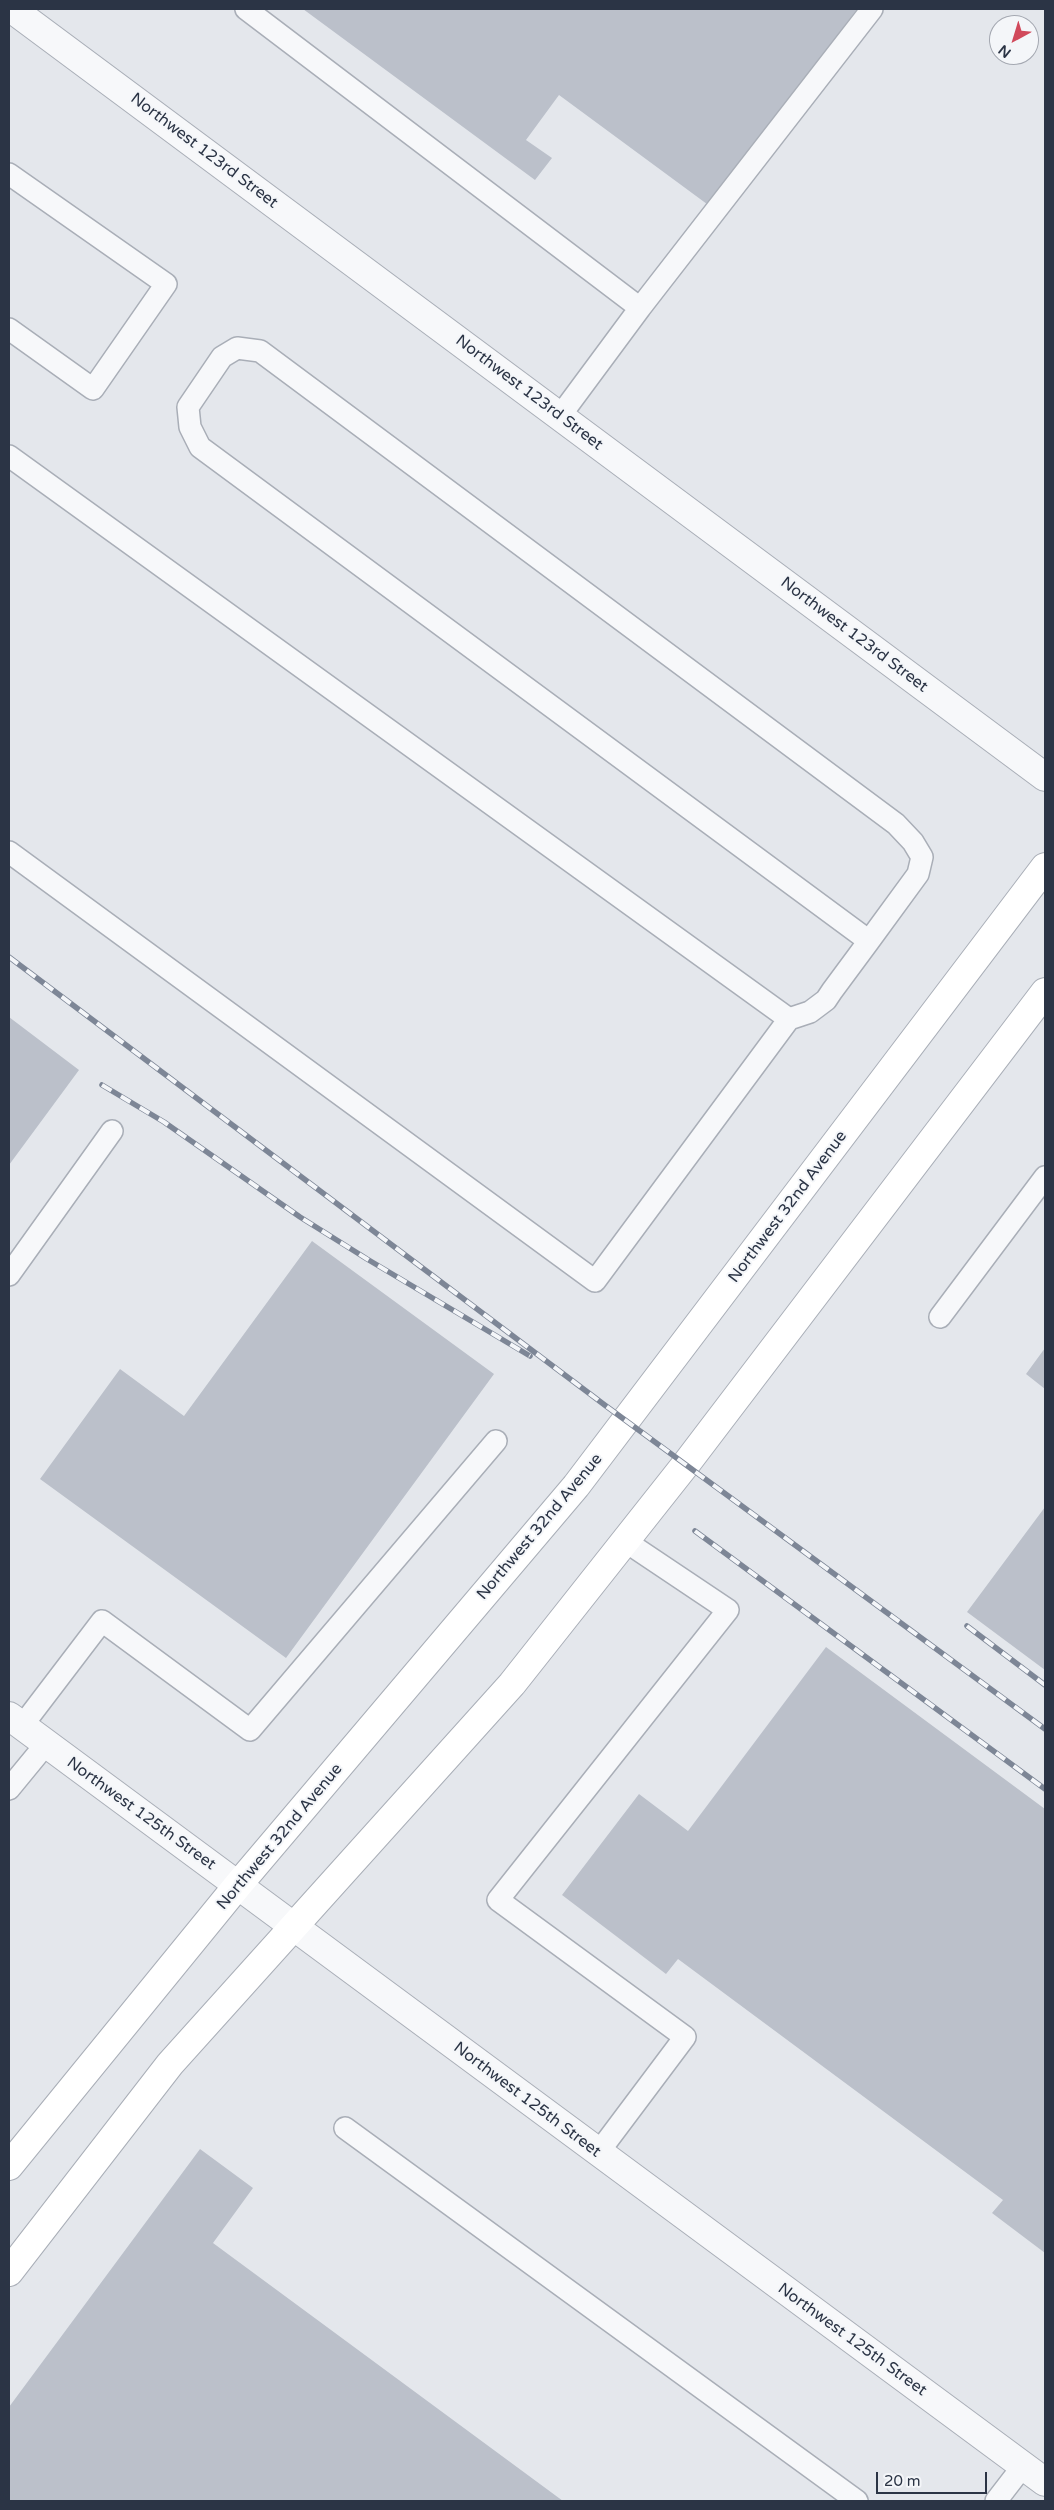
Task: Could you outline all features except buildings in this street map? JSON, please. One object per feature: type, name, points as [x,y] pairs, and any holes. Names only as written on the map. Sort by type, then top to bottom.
[{"type":"main road","name":"Northwest 32nd Avenue","points":[[9,2166],[238,1885],[576,1486],[1045,867]]},
{"type":"main road","points":[[9,2272],[170,2064],[512,1684],[625,1541],[1045,992]]},
{"type":"street","name":"Northwest 123rd Street","points":[[12,9],[1045,777]]},
{"type":"street","name":"Northwest 125th Street","points":[[15,1721],[1045,2482]]},
{"type":"lane","points":[[246,9],[640,308]]},
{"type":"lane","points":[[560,416],[640,308],[872,9]]},
{"type":"lane","points":[[9,329],[93,389],[166,284],[10,178]]},
{"type":"lane","points":[[9,852],[595,1281],[789,1019],[810,1012],[826,1000],[918,874],[922,857],[913,842],[896,824],[260,351],[237,348],[222,357],[188,407],[190,427],[200,446],[869,941]]},
{"type":"lane","points":[[9,456],[789,1019]]},
{"type":"lane","points":[[9,1276],[112,1132]]},
{"type":"lane","points":[[940,1317],[1045,1177]]},
{"type":"lane","points":[[15,1721],[102,1621],[250,1730],[496,1441]]},
{"type":"lane","points":[[598,2152],[685,2037],[498,1900],[728,1610],[625,1541]]},
{"type":"lane","points":[[9,1789],[46,1744]]},
{"type":"lane","points":[[345,2128],[857,2501]]},
{"type":"lane","points":[[996,2501],[1023,2466]]},
{"type":"railway","points":[[9,957],[606,1406],[1045,1729]]},
{"type":"railway","points":[[102,1085],[164,1122],[300,1217],[530,1356]]},
{"type":"railway","points":[[695,1531],[1045,1789]]},
{"type":"railway","points":[[967,1626],[1045,1685]]}]
